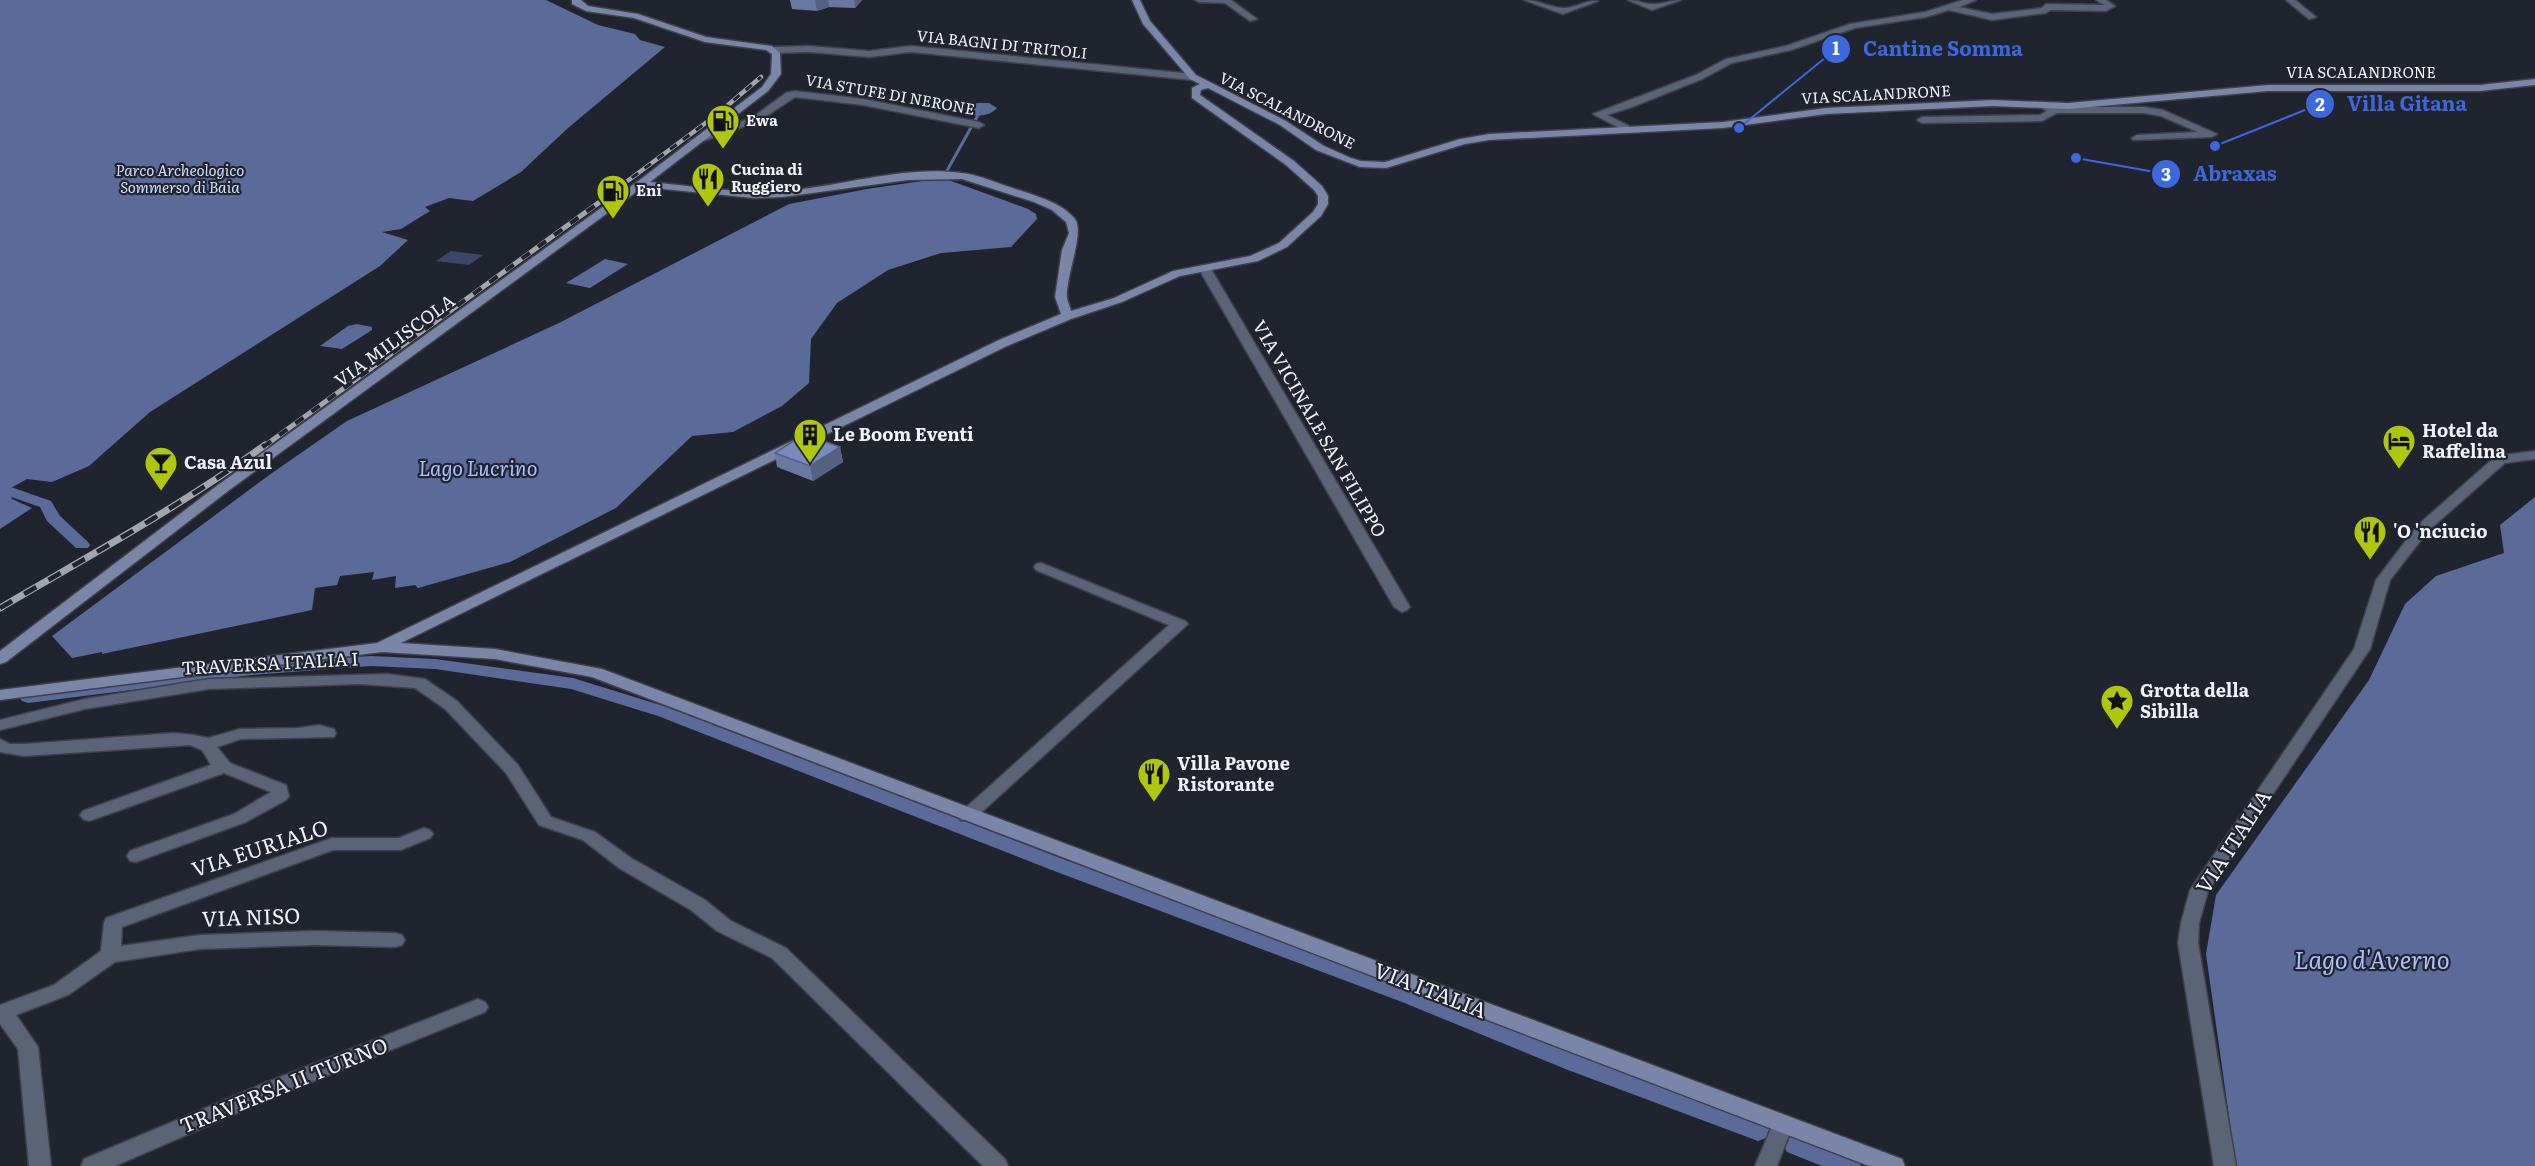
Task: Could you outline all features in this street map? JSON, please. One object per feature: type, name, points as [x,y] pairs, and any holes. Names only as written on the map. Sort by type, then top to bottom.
[{"type":"street","points":[[577,0],[575,2],[586,8],[635,16],[705,39],[774,50]]},
{"type":"street","name":"VIA SCALANDRONE","points":[[1136,0],[1146,22],[1193,77],[1206,86],[1283,123],[1320,148],[1360,164],[1372,165],[1400,163],[1464,141],[1489,137],[1723,125],[1826,111],[1993,104],[2068,106],[2268,88],[2480,88],[2535,82]]},
{"type":"street","points":[[1199,0],[1227,1],[1253,19]]},
{"type":"street","points":[[1528,0],[1563,11],[1594,1],[1592,0]]},
{"type":"street","points":[[1632,0],[1652,7],[1677,0]]},
{"type":"street","points":[[1626,129],[1598,114],[1629,105],[1735,60],[1788,48],[1852,26],[1926,14],[1972,0]]},
{"type":"street","points":[[1947,7],[1992,17],[2046,10],[2046,7],[2106,8],[2111,6],[2100,0]]},
{"type":"street","points":[[2290,0],[2312,17]]},
{"type":"street","name":"VIA BAGNI DI TRITOLI","points":[[774,50],[818,50],[869,54],[911,49],[1193,77]]},
{"type":"street","name":"VIA MILISCOLA","points":[[0,659],[223,488],[641,184],[694,141],[765,89],[772,81],[777,62],[774,50]]},
{"type":"street","points":[[0,694],[382,647],[942,372],[1067,315],[1118,300],[1177,273],[1238,263],[1269,253],[1294,236],[1323,204],[1323,196],[1305,176],[1195,96],[1197,88],[1206,86]]},
{"type":"street","name":"VIA STUFE DI NERONE","points":[[694,141],[766,114],[789,95],[795,94],[863,102],[975,124]]},
{"type":"street","points":[[2032,106],[2055,110],[2144,110],[2163,113],[2212,134],[2137,138]]},
{"type":"street","points":[[1922,120],[2042,118],[2055,110]]},
{"type":"street","points":[[719,123],[733,128]]},
{"type":"street","points":[[641,184],[754,195],[783,194],[954,175],[1038,200],[1056,208],[1071,221],[1074,233],[1068,250],[1061,297],[1067,315]]},
{"type":"street","name":"VIA VICINALE SAN FILIPPO","points":[[1205,269],[1401,607]]},
{"type":"street","name":"VIA ITALIA","points":[[2225,1166],[2188,943],[2190,923],[2199,890],[2362,649],[2383,580],[2423,528],[2501,459],[2535,455]]},
{"type":"street","points":[[967,816],[1180,624],[1041,567]]},
{"type":"street","name":"VIA ITALIA","points":[[382,647],[495,654],[596,673],[967,816],[1894,1166]]},
{"type":"street","name":"TRAVERSA ITALIA I","points":[[0,724],[114,698],[208,684],[387,679],[418,683],[451,705],[512,769],[544,821],[589,836],[625,863],[698,905],[724,926],[779,953],[997,1166]]},
{"type":"street","points":[[206,745],[240,734],[298,733],[319,730],[328,733]]},
{"type":"street","points":[[0,745],[7,749],[24,750],[174,739],[198,741],[206,745],[216,762],[224,767],[280,789],[280,796],[240,818],[136,856]]},
{"type":"street","points":[[89,815],[224,767]]},
{"type":"street","name":"VIA EURIALO","points":[[110,956],[113,923],[332,844],[400,844],[424,834]]},
{"type":"street","name":"VIA NISO","points":[[110,956],[200,942],[315,938],[395,940]]},
{"type":"street","points":[[40,1166],[28,1047],[1,1013],[61,990],[110,956]]},
{"type":"street","name":"TRAVERSA II TURNO","points":[[92,1166],[273,1089],[478,1007]]},
{"type":"street","points":[[1766,1166],[1782,1125]]},
{"type":"shaded area","points":[[451,251],[483,255],[469,265],[436,261]]},
{"type":"water","name":"Parco Archeologico Sommerso di Baia","points":[[0,0],[546,0],[598,25],[635,34],[640,40],[665,47],[568,128],[521,172],[473,201],[449,198],[425,207],[430,211],[401,229],[382,232],[408,240],[380,266],[150,412],[89,466],[52,482],[27,479],[9,489],[12,499],[32,508],[0,529]]},
{"type":"water","points":[[989,103],[997,108],[980,116],[963,111],[968,105]]},
{"type":"water","name":"Lago Lucrino","points":[[943,178],[1028,209],[1036,214],[1037,219],[1011,247],[941,253],[888,270],[837,303],[811,339],[809,383],[782,406],[733,432],[692,436],[616,508],[510,562],[418,588],[415,585],[395,588],[396,576],[372,580],[374,572],[340,576],[337,585],[315,588],[312,610],[102,654],[102,652],[72,658],[52,636],[272,473],[347,421],[559,323],[789,204],[867,189]]},
{"type":"water","points":[[605,259],[628,264],[590,288],[566,283]]},
{"type":"water","points":[[357,324],[372,327],[372,330],[342,349],[320,346],[348,326]]},
{"type":"water","name":"Lago d'Averno","points":[[2535,497],[2535,1166],[2236,1166],[2206,954],[2216,895],[2369,680],[2405,604],[2436,576],[2504,553],[2500,525]]},
{"type":"building","points":[[804,434],[840,447],[810,466],[775,453]]},
{"type":"waterway","points":[[944,176],[978,115]]},
{"type":"waterway","points":[[11,492],[46,504],[53,518],[82,545]]},
{"type":"waterway","points":[[28,697],[251,669],[371,661],[435,664],[573,684],[664,712],[1056,864],[1410,996],[1576,1064],[1758,1131]]},
{"type":"waterway","points":[[1795,1145],[1849,1166]]},
{"type":"railway","points":[[606,197],[715,116],[761,77]]},
{"type":"railway","points":[[263,447],[608,196]]},
{"type":"railway","points":[[0,608],[168,510],[265,445]]},
{"type":"place","name":"Cantine Somma","points":[[1739,128]]},
{"type":"place","name":"Villa Gitana","points":[[2215,146]]},
{"type":"place","name":"Ewa","points":[[723,150]]},
{"type":"place","name":"Abraxas","points":[[2076,158]]},
{"type":"place","name":"Cucina di Ruggiero","points":[[708,208]]},
{"type":"place","name":"Eni","points":[[613,220]]},
{"type":"place","name":"Le Boom Eventi","points":[[810,464]]},
{"type":"place","name":"Hotel da Raffelina","points":[[2399,470]]},
{"type":"place","name":"Casa Azul","points":[[161,492]]},
{"type":"place","name":"'O 'nciucio","points":[[2370,561]]},
{"type":"place","name":"Grotta della Sibilla","points":[[2117,730]]},
{"type":"place","name":"Villa Pavone Ristorante","points":[[1154,803]]}]
